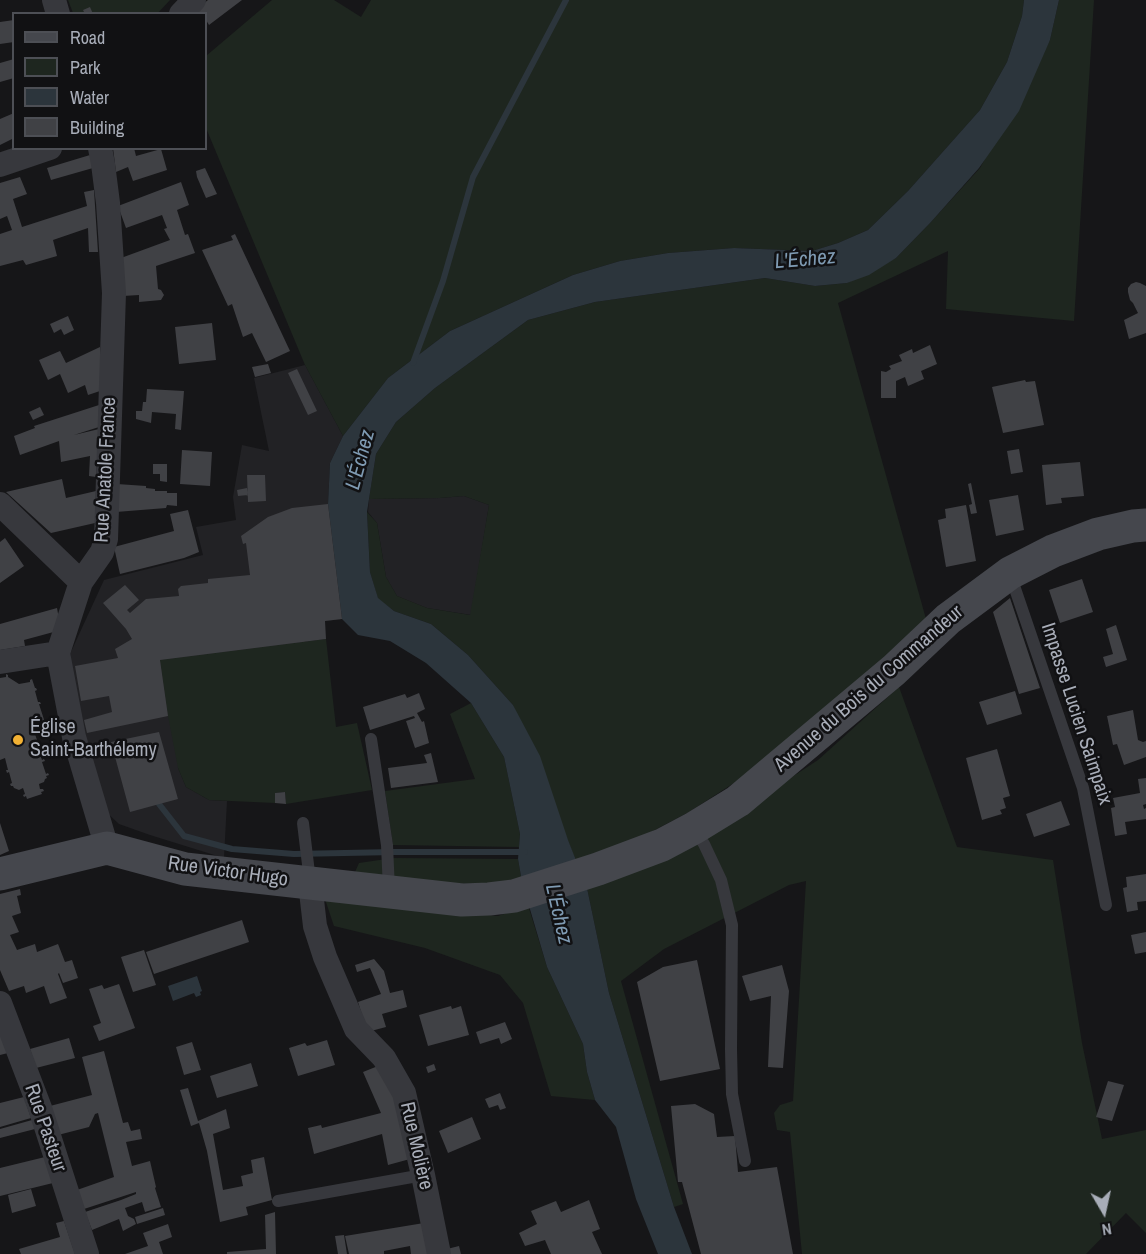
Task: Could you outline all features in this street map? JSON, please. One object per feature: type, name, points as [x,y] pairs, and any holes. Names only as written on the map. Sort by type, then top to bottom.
[{"type":"main road","name":"Avenue du Bois du Commandeur","points":[[514,896],[598,869],[662,844],[694,828],[738,801],[894,670],[948,619],[1010,573],[1053,550],[1098,534],[1146,525]]},
{"type":"main road","name":"Rue Victor Hugo","points":[[0,874],[107,848],[184,869],[389,878],[462,900],[514,896]]},
{"type":"street","points":[[183,12],[194,0]]},
{"type":"street","points":[[0,165],[44,150]]},
{"type":"street","name":"Rue Anatole France","points":[[100,150],[108,202],[114,293],[106,539],[102,552],[81,582],[58,653],[74,737],[107,848]]},
{"type":"street","points":[[0,504],[81,582]]},
{"type":"street","points":[[0,662],[58,653]]},
{"type":"street","name":"Rue Molière","points":[[309,873],[315,926],[325,957],[356,1029],[384,1058],[404,1093],[439,1254]]},
{"type":"street","name":"Rue Pasteur","points":[[0,1003],[40,1108],[87,1254]]},
{"type":"lane","name":"Impasse Lucien Saimpaix","points":[[1010,573],[1083,788],[1107,904]]},
{"type":"lane","points":[[371,739],[387,845],[389,878]]},
{"type":"lane","points":[[303,823],[309,873]]},
{"type":"lane","points":[[694,828],[721,880],[732,925],[730,1049],[732,1094],[745,1161]]},
{"type":"lane","points":[[278,1201],[423,1175]]},
{"type":"shaded area","points":[[305,365],[343,436],[330,463],[328,504],[342,619],[325,621],[178,768],[186,787],[209,800],[227,801],[224,858],[119,824],[103,809],[78,716],[70,654],[104,580],[203,555],[196,527],[236,520],[233,497],[242,445],[269,451],[254,378]]},
{"type":"shaded area","points":[[464,496],[489,505],[471,615],[427,608],[397,596],[386,577],[377,523],[368,512],[369,499]]},
{"type":"green space","points":[[68,0],[170,0],[159,12],[73,12]]},
{"type":"green space","points":[[272,0],[334,0],[361,17],[371,0],[1024,0],[1022,16],[1007,62],[980,110],[908,191],[868,230],[812,251],[734,248],[668,253],[620,261],[573,275],[450,331],[388,378],[343,436],[305,365],[207,130],[207,55]]},
{"type":"green space","points":[[1059,0],[1094,0],[1074,321],[946,309],[948,251],[838,303],[926,619],[751,772],[689,812],[632,842],[576,861],[513,705],[468,655],[431,624],[394,611],[378,599],[370,572],[367,512],[377,523],[386,577],[397,596],[427,608],[470,615],[489,505],[464,496],[369,499],[376,454],[396,422],[435,388],[528,320],[595,302],[765,278],[815,286],[847,283],[896,258],[980,168],[1050,40]]},
{"type":"green space","points":[[326,639],[336,727],[357,723],[372,790],[286,804],[285,792],[275,793],[275,803],[209,800],[186,787],[178,768],[160,660]]},
{"type":"green space","points":[[899,687],[957,847],[1053,860],[1082,1043],[1102,1139],[1146,1130],[1146,1233],[1126,1213],[1086,1254],[802,1254],[790,1132],[777,1130],[774,1113],[780,1105],[793,1101],[806,881],[789,885],[664,949],[621,981],[683,1204],[674,1207],[609,993],[587,888],[688,845],[818,760]]},
{"type":"green space","points":[[471,703],[504,757],[520,834],[519,847],[393,845],[385,791],[475,779],[450,714]]},
{"type":"green space","points":[[393,858],[518,859],[522,882],[453,884],[355,872],[359,863]]},
{"type":"green space","points":[[323,893],[402,907],[498,916],[528,905],[547,967],[583,1044],[587,1072],[595,1100],[551,1096],[523,1003],[500,975],[425,948],[334,926]]},
{"type":"water","name":"L'Échez","points":[[1024,0],[1059,0],[1050,40],[1019,111],[979,168],[896,258],[869,275],[847,283],[815,286],[765,278],[595,302],[528,320],[435,388],[396,422],[376,454],[367,512],[370,572],[378,598],[394,611],[431,624],[468,655],[513,705],[540,756],[587,888],[609,993],[674,1207],[692,1254],[658,1254],[636,1199],[616,1127],[595,1100],[587,1072],[583,1044],[547,967],[522,882],[518,859],[520,834],[504,757],[471,703],[426,663],[390,641],[358,635],[342,619],[328,504],[330,463],[343,436],[388,378],[450,331],[573,275],[620,261],[668,253],[734,248],[812,251],[868,230],[908,191],[980,110],[1007,62],[1022,16]]},
{"type":"water","points":[[197,976],[202,991],[201,995],[196,997],[194,993],[173,1001],[168,986]]},
{"type":"building","points":[[208,0],[242,0],[209,25],[207,12],[199,12],[197,9]]},
{"type":"building","points":[[90,7],[92,12],[84,12],[83,10]]},
{"type":"building","points":[[12,20],[12,42],[0,44],[0,22]]},
{"type":"building","points":[[12,60],[12,79],[0,82],[0,63]]},
{"type":"building","points":[[12,114],[12,139],[0,145],[0,119]]},
{"type":"building","points":[[113,150],[134,150],[136,156],[161,150],[167,170],[133,181],[128,167],[116,172]]},
{"type":"building","points":[[90,155],[93,168],[51,180],[47,168]]},
{"type":"building","points":[[205,168],[217,194],[206,198],[196,171]]},
{"type":"building","points":[[20,177],[27,194],[13,199],[22,227],[87,206],[84,192],[94,190],[98,252],[89,252],[88,228],[53,240],[57,256],[26,265],[23,260],[0,266],[0,234],[12,230],[7,216],[0,219],[0,183]]},
{"type":"building","points":[[181,182],[189,205],[177,210],[185,235],[188,234],[195,253],[156,266],[158,289],[164,295],[161,300],[139,302],[139,295],[123,296],[121,258],[170,240],[164,229],[167,228],[162,215],[126,228],[118,206]]},
{"type":"building","points":[[235,234],[290,351],[266,362],[252,333],[243,337],[232,304],[228,306],[202,250],[233,240],[231,236]]},
{"type":"building","points":[[1136,282],[1146,286],[1146,333],[1129,339],[1124,320],[1138,313],[1128,292],[1131,284]]},
{"type":"building","points":[[68,316],[74,330],[64,335],[61,329],[54,333],[50,324]]},
{"type":"building","points":[[212,323],[216,360],[179,364],[175,327]]},
{"type":"building","points":[[930,345],[937,364],[921,371],[924,379],[908,386],[905,377],[896,381],[896,398],[881,398],[881,371],[886,372],[891,369],[889,366],[902,361],[899,355],[912,349],[913,353]]},
{"type":"building","points":[[100,347],[100,391],[88,395],[85,385],[68,393],[60,374],[48,380],[39,360],[60,351],[66,363]]},
{"type":"building","points":[[268,364],[271,373],[255,377],[252,367]]},
{"type":"building","points":[[297,369],[317,411],[308,415],[288,373]]},
{"type":"building","points":[[1025,380],[1026,382],[1035,381],[1044,425],[1003,433],[992,387]]},
{"type":"building","points":[[147,389],[184,391],[181,430],[175,429],[176,414],[152,412],[151,423],[136,419],[136,411],[142,411],[143,402],[146,402]]},
{"type":"building","points":[[99,405],[99,427],[74,435],[99,429],[96,477],[89,476],[90,456],[61,462],[59,441],[20,455],[14,436],[35,428],[34,426]]},
{"type":"building","points":[[40,407],[44,415],[33,420],[29,412]]},
{"type":"building","points":[[1019,449],[1023,472],[1011,474],[1007,451]]},
{"type":"building","points":[[182,450],[212,452],[210,486],[180,484]]},
{"type":"building","points":[[1080,462],[1084,496],[1061,498],[1062,503],[1046,505],[1042,465]]},
{"type":"building","points":[[153,464],[167,464],[167,482],[160,481],[160,474],[153,474]]},
{"type":"building","points":[[247,475],[265,475],[266,501],[248,502]]},
{"type":"building","points":[[62,479],[66,498],[96,491],[95,523],[51,533],[6,492]]},
{"type":"building","points":[[971,483],[977,513],[971,514],[969,505],[972,504],[968,484]]},
{"type":"building","points":[[117,484],[146,486],[155,491],[177,493],[177,506],[167,505],[166,508],[116,512]]},
{"type":"building","points":[[247,488],[248,495],[238,496],[237,490]]},
{"type":"building","points":[[1018,495],[1024,530],[996,536],[989,500]]},
{"type":"building","points":[[328,504],[342,619],[325,621],[326,639],[160,660],[168,716],[87,733],[84,720],[112,712],[109,696],[81,701],[75,666],[118,658],[115,649],[132,639],[103,603],[125,585],[139,600],[127,610],[130,613],[146,599],[179,596],[178,589],[181,586],[208,583],[208,579],[250,575],[246,543],[243,544],[241,536],[268,517],[292,508]]},
{"type":"building","points":[[966,505],[976,561],[946,567],[938,520],[946,518],[945,509]]},
{"type":"building","points":[[188,510],[199,552],[120,574],[114,547],[174,531],[170,514]]},
{"type":"building","points":[[5,538],[24,566],[0,583],[0,542]]},
{"type":"building","points":[[1082,579],[1093,612],[1060,623],[1049,590]]},
{"type":"building","points":[[1010,598],[1040,688],[1019,694],[993,612]]},
{"type":"building","points":[[57,608],[61,630],[24,640],[25,646],[0,650],[0,624]]},
{"type":"building","points":[[1116,625],[1127,660],[1106,667],[1103,657],[1113,654],[1106,629]]},
{"type":"building","name":"Église Saint-Barthélemy","points":[[6,674],[19,684],[30,682],[32,679],[49,730],[35,734],[39,746],[42,744],[43,746],[38,749],[42,760],[45,761],[42,762],[46,774],[49,775],[46,776],[44,782],[39,784],[40,789],[44,791],[41,792],[42,794],[27,799],[23,795],[25,794],[23,788],[19,790],[11,786],[5,758],[0,760],[0,678],[6,677]]},
{"type":"building","points":[[1015,691],[1022,714],[987,725],[979,702]]},
{"type":"building","points":[[419,693],[425,709],[417,713],[422,722],[424,721],[429,743],[415,748],[406,721],[415,718],[414,716],[370,730],[363,707],[405,694],[407,698]]},
{"type":"building","points":[[1133,710],[1138,740],[1146,741],[1146,757],[1124,765],[1117,744],[1113,745],[1107,716]]},
{"type":"building","points":[[159,732],[178,799],[130,812],[111,742]]},
{"type":"building","points":[[997,749],[1010,796],[1003,798],[1006,808],[1000,810],[1002,814],[982,820],[966,758]]},
{"type":"building","points":[[431,753],[438,782],[391,788],[388,768],[427,763],[424,755]]},
{"type":"building","points":[[1146,778],[1146,804],[1143,805],[1144,809],[1146,808],[1146,819],[1125,822],[1127,834],[1115,836],[1111,808],[1115,807],[1113,798],[1140,793],[1138,779]]},
{"type":"building","points":[[285,792],[286,804],[275,803],[275,793]]},
{"type":"building","points":[[1061,801],[1070,825],[1034,837],[1026,814]]},
{"type":"building","points":[[0,823],[9,851],[0,855]]},
{"type":"building","points":[[1146,874],[1146,901],[1137,902],[1138,910],[1127,912],[1123,888],[1127,887],[1126,877]]},
{"type":"building","points":[[20,889],[21,895],[17,896],[21,913],[12,916],[19,932],[10,935],[17,950],[35,944],[37,952],[58,944],[65,962],[72,960],[78,978],[63,983],[59,973],[67,998],[50,1004],[44,986],[26,993],[24,986],[9,991],[0,970],[0,894]]},
{"type":"building","points":[[242,920],[249,942],[154,974],[146,952]]},
{"type":"building","points":[[1146,932],[1146,952],[1135,954],[1131,935]]},
{"type":"building","points":[[144,950],[156,985],[133,992],[121,957]]},
{"type":"building","points":[[374,959],[384,971],[390,993],[403,990],[407,1007],[382,1014],[386,1027],[371,1031],[364,1021],[358,1002],[381,994],[370,968],[357,972],[355,965]]},
{"type":"building","points":[[697,960],[720,1069],[660,1081],[637,982],[663,967]]},
{"type":"building","points":[[782,965],[789,991],[783,1068],[768,1067],[771,996],[750,1001],[742,976]]},
{"type":"building","points":[[119,984],[135,1028],[99,1041],[93,1026],[101,1023],[89,989],[102,985],[104,989]]},
{"type":"building","points":[[451,1006],[452,1009],[461,1006],[469,1035],[428,1046],[419,1015]]},
{"type":"building","points":[[505,1022],[512,1039],[501,1044],[499,1038],[480,1044],[476,1032]]},
{"type":"building","points":[[0,1033],[8,1053],[0,1055]]},
{"type":"building","points":[[69,1038],[75,1058],[36,1068],[30,1049]]},
{"type":"building","points":[[327,1040],[335,1065],[298,1076],[289,1048]]},
{"type":"building","points":[[192,1042],[201,1070],[184,1075],[176,1047]]},
{"type":"building","points":[[104,1051],[123,1123],[128,1122],[131,1131],[140,1129],[142,1139],[126,1142],[132,1166],[150,1161],[161,1207],[145,1212],[142,1202],[125,1208],[128,1216],[134,1219],[136,1224],[123,1231],[119,1219],[92,1230],[85,1212],[121,1200],[136,1192],[84,1209],[77,1190],[114,1177],[98,1113],[95,1114],[89,1127],[58,1135],[50,1106],[92,1095],[82,1057]]},
{"type":"building","points":[[251,1063],[258,1086],[217,1098],[210,1076]]},
{"type":"building","points":[[434,1064],[436,1070],[428,1073],[426,1067]]},
{"type":"building","points":[[378,1066],[400,1108],[410,1159],[388,1165],[382,1134],[314,1154],[308,1128],[321,1125],[322,1128],[381,1113],[363,1072]]},
{"type":"building","points":[[1108,1081],[1124,1085],[1112,1121],[1096,1117]]},
{"type":"building","points":[[188,1088],[198,1121],[226,1109],[230,1128],[213,1134],[223,1190],[243,1186],[241,1176],[253,1173],[251,1160],[264,1157],[272,1200],[246,1207],[248,1215],[220,1222],[207,1151],[199,1123],[191,1126],[180,1090]]},
{"type":"building","points":[[500,1093],[506,1108],[500,1110],[498,1105],[489,1108],[485,1099]]},
{"type":"building","points":[[24,1097],[31,1118],[0,1127],[0,1103]]},
{"type":"building","points":[[695,1104],[714,1114],[717,1137],[735,1136],[738,1172],[777,1167],[793,1254],[701,1254],[682,1182],[678,1182],[671,1106]]},
{"type":"building","points":[[472,1117],[481,1139],[448,1153],[439,1131]]},
{"type":"building","points":[[32,1120],[35,1129],[0,1138],[0,1129]]},
{"type":"building","points":[[45,1157],[53,1183],[0,1196],[0,1168]]},
{"type":"building","points":[[31,1189],[36,1206],[12,1213],[8,1195]]},
{"type":"building","points":[[589,1200],[600,1229],[592,1232],[602,1254],[551,1254],[545,1240],[525,1246],[519,1233],[537,1224],[531,1211],[556,1201],[561,1212]]},
{"type":"building","points":[[163,1208],[165,1215],[137,1224],[135,1217]]},
{"type":"building","points":[[275,1212],[276,1254],[227,1254],[227,1252],[266,1249],[265,1215]]},
{"type":"building","points":[[64,1221],[75,1254],[21,1254],[19,1249],[60,1237],[56,1223]]},
{"type":"building","points":[[424,1223],[431,1254],[411,1254],[410,1246],[384,1251],[384,1254],[349,1254],[345,1236]]},
{"type":"building","points":[[168,1224],[172,1237],[159,1242],[163,1254],[125,1254],[148,1246],[143,1233]]},
{"type":"building","points":[[344,1235],[347,1254],[338,1254],[335,1236]]},
{"type":"building","points":[[459,1246],[461,1254],[448,1254],[447,1249]]},
{"type":"waterway","points":[[413,363],[443,281],[473,177],[566,0]]},
{"type":"waterway","points":[[159,804],[184,836],[232,849],[294,854],[525,852]]},
{"type":"place","name":"Église Saint-Barthélemy","points":[[18,740]]}]
